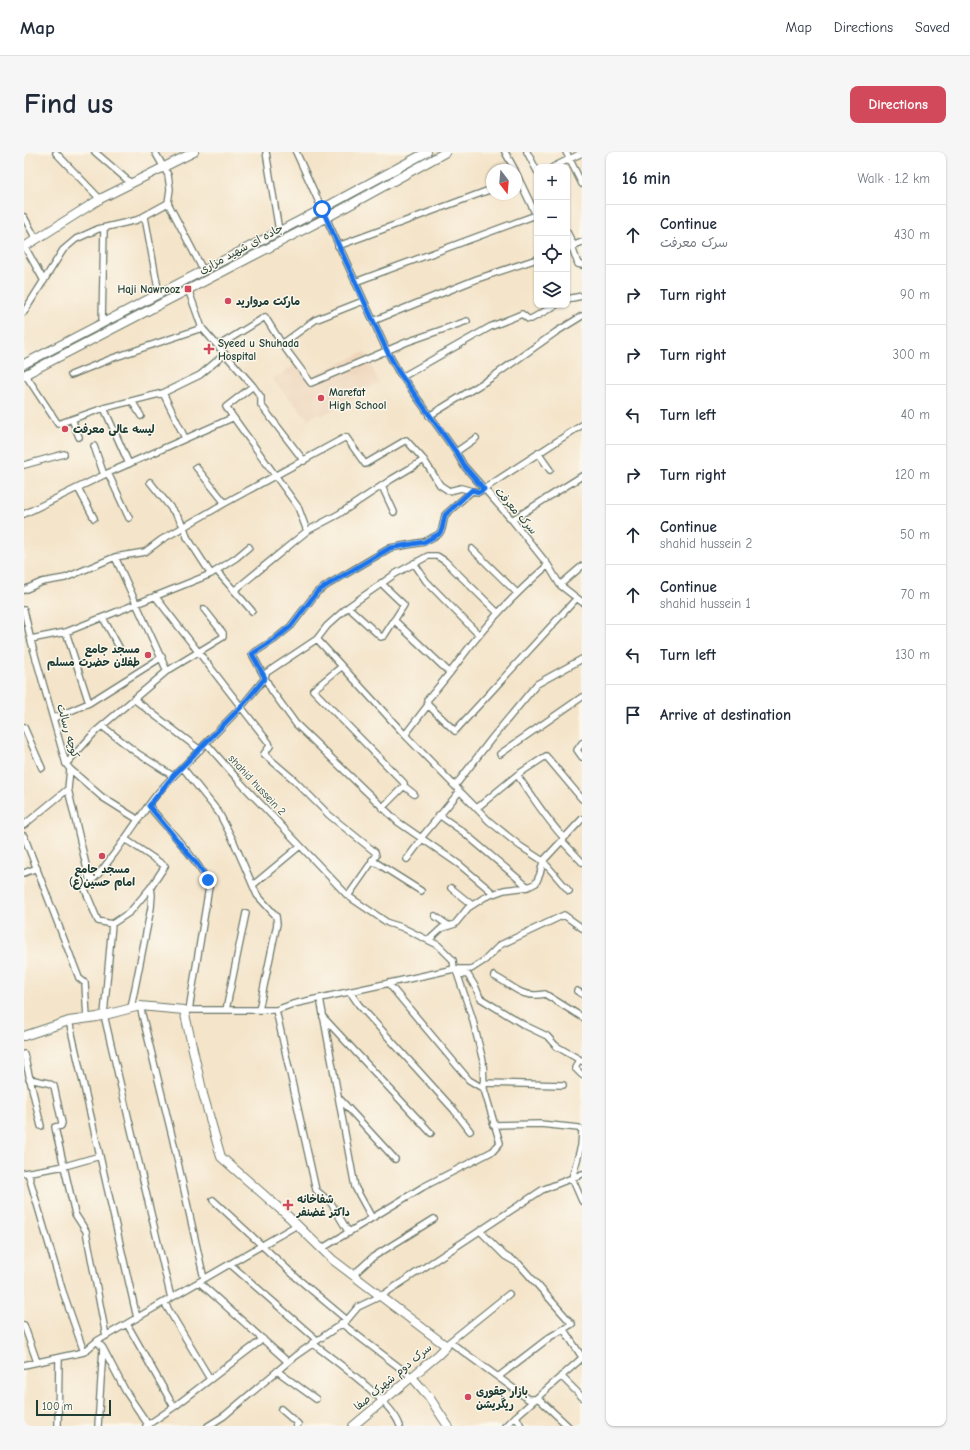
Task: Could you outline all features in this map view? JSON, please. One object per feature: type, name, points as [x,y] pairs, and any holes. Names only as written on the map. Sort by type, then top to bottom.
[{"type":"street","points":[[95,152],[132,184]]},
{"type":"street","points":[[155,152],[168,175],[170,189],[168,203],[203,270]]},
{"type":"street","points":[[44,281],[24,247],[100,199],[194,152]]},
{"type":"street","points":[[266,152],[279,231]]},
{"type":"street","name":"سرک معرفت","points":[[296,152],[363,301],[387,351],[402,377],[456,452],[464,466],[512,520],[548,565],[560,585],[576,599],[582,602]]},
{"type":"street","points":[[24,364],[322,209],[426,152]]},
{"type":"street","name":"جاده ای شهید مزاری","points":[[25,375],[326,218],[446,152]]},
{"type":"street","points":[[505,152],[511,164]]},
{"type":"street","points":[[527,152],[534,166]]},
{"type":"street","points":[[566,152],[582,184]]},
{"type":"street","points":[[56,153],[100,199]]},
{"type":"street","points":[[559,164],[582,153]]},
{"type":"street","points":[[522,189],[534,212]]},
{"type":"street","points":[[338,246],[486,191]]},
{"type":"street","points":[[24,312],[63,250],[76,239],[104,228],[145,217],[168,203]]},
{"type":"street","points":[[24,217],[36,239]]},
{"type":"street","points":[[145,217],[159,294]]},
{"type":"street","points":[[355,282],[534,217]]},
{"type":"street","points":[[102,324],[104,228]]},
{"type":"street","points":[[568,236],[578,264],[582,264]]},
{"type":"street","points":[[571,247],[582,242]]},
{"type":"street","points":[[373,321],[477,279],[534,260]]},
{"type":"street","points":[[188,289],[202,328],[253,386],[261,397],[261,405],[304,461]]},
{"type":"street","points":[[570,298],[582,296]]},
{"type":"street","points":[[282,344],[315,320],[363,301]]},
{"type":"street","points":[[402,377],[490,327],[522,314],[528,319],[531,319],[551,308]]},
{"type":"street","points":[[430,416],[491,378],[556,332],[582,316]]},
{"type":"street","points":[[218,346],[263,317],[311,383],[387,351],[467,321]]},
{"type":"street","points":[[71,375],[113,358],[202,328]]},
{"type":"street","points":[[25,375],[57,423],[60,424],[104,408],[163,393],[200,375],[225,354]]},
{"type":"street","points":[[253,386],[226,407],[232,418],[298,507],[307,531]]},
{"type":"street","points":[[163,393],[185,438]]},
{"type":"street","points":[[132,401],[141,416]]},
{"type":"street","points":[[104,408],[129,464]]},
{"type":"street","points":[[24,514],[106,474],[232,418]]},
{"type":"street","points":[[72,419],[80,436]]},
{"type":"street","points":[[24,590],[42,582],[65,578],[115,557],[145,552],[225,503],[346,437],[365,464],[404,440],[424,460],[440,485],[449,491],[461,488],[479,492],[582,425]]},
{"type":"street","points":[[456,452],[476,438]]},
{"type":"street","points":[[94,446],[106,474],[129,518]]},
{"type":"street","points":[[538,453],[550,470]]},
{"type":"street","points":[[24,465],[64,454]]},
{"type":"street","points":[[234,590],[307,531],[339,514],[402,472],[424,460]]},
{"type":"street","points":[[196,467],[225,503]]},
{"type":"street","points":[[512,520],[582,476]]},
{"type":"street","points":[[150,482],[184,527],[187,537],[210,574]]},
{"type":"street","points":[[382,486],[394,512]]},
{"type":"street","points":[[78,488],[94,518]]},
{"type":"street","points":[[472,490],[445,515],[442,529],[439,534],[424,542],[390,548],[317,592],[291,626],[274,640],[252,654],[272,691],[296,724],[398,822],[460,865],[492,892]]},
{"type":"street","points":[[24,644],[31,640],[66,632],[217,571],[249,547]]},
{"type":"street","points":[[472,549],[517,593]]},
{"type":"street","points":[[125,839],[165,866],[151,887],[130,912],[112,924],[98,921],[84,884],[90,882],[125,839],[137,819],[173,776],[183,768],[242,706],[265,678],[266,673],[296,655],[317,639],[348,607],[381,583],[414,563],[428,556],[437,556],[498,613]]},
{"type":"street","points":[[115,557],[136,605],[162,657],[167,671]]},
{"type":"street","points":[[414,563],[417,570],[437,593],[479,635]]},
{"type":"street","points":[[405,735],[428,705],[427,700],[479,635],[517,593],[548,565]]},
{"type":"street","points":[[560,585],[582,566]]},
{"type":"street","points":[[217,571],[252,611]]},
{"type":"street","points":[[348,607],[381,637],[384,636],[404,605],[381,583]]},
{"type":"street","points":[[155,596],[242,706],[269,743],[270,746],[264,754],[293,778],[329,815],[375,852],[376,856],[348,896]]},
{"type":"street","points":[[428,705],[455,731],[576,599]]},
{"type":"street","points":[[137,819],[102,797],[68,766],[102,726],[135,700],[167,671],[224,636],[204,609]]},
{"type":"street","name":"کوچه رسالت","points":[[24,610],[31,640],[68,766],[68,789],[90,882]]},
{"type":"street","points":[[103,618],[119,648]]},
{"type":"street","points":[[394,620],[450,673]]},
{"type":"street","points":[[66,632],[89,703]]},
{"type":"street","points":[[317,639],[341,667],[455,786],[500,830],[543,861],[569,891]]},
{"type":"street","points":[[54,718],[89,703],[162,657]]},
{"type":"street","points":[[455,786],[492,738],[538,684],[582,659]]},
{"type":"street","points":[[341,667],[315,688],[314,692],[404,783],[404,786],[414,794]]},
{"type":"street","points":[[500,754],[582,697]]},
{"type":"street","points":[[135,700],[200,750]]},
{"type":"street","points":[[102,726],[137,753],[173,776]]},
{"type":"street","points":[[24,727],[42,768]]},
{"type":"street","name":"shahid hussein 2","points":[[206,743],[240,782],[348,896],[388,923],[438,945],[453,960],[472,1016],[482,1061],[484,1089],[500,1143],[493,1152],[422,1187],[372,1218]]},
{"type":"street","points":[[582,743],[577,750],[582,757]]},
{"type":"street","points":[[477,808],[517,775],[546,756],[582,799]]},
{"type":"street","points":[[183,768],[219,813],[260,900],[264,905],[268,906],[277,919],[270,964],[259,1010]]},
{"type":"street","points":[[517,775],[534,797],[548,821],[582,862]]},
{"type":"street","points":[[382,808],[404,786]]},
{"type":"street","points":[[24,824],[68,789]]},
{"type":"street","points":[[408,859],[439,815],[460,791]]},
{"type":"street","points":[[149,806],[197,864],[208,880],[186,1010],[203,1094],[221,1157],[322,1249],[353,1275],[528,1399],[539,1399],[568,1426]]},
{"type":"street","points":[[439,815],[462,831],[528,887]]},
{"type":"street","points":[[429,940],[442,928],[455,924],[472,905],[492,892],[516,887],[528,887],[536,883],[543,861],[582,820]]},
{"type":"street","points":[[24,836],[79,978],[85,983],[87,1018]]},
{"type":"street","points":[[253,885],[300,846]]},
{"type":"street","points":[[372,860],[421,891]]},
{"type":"street","points":[[24,873],[37,868]]},
{"type":"street","points":[[131,1008],[150,908],[152,895],[151,887]]},
{"type":"street","points":[[451,888],[472,905]]},
{"type":"street","points":[[226,1010],[246,913]]},
{"type":"street","points":[[24,1035],[69,1021],[104,1015],[140,1006],[186,1010],[276,1010],[293,1004],[388,983],[472,969],[485,960],[500,945],[564,915],[582,928]]},
{"type":"street","points":[[435,916],[449,926]]},
{"type":"street","points":[[112,924],[104,1015],[171,1298]]},
{"type":"street","points":[[456,971],[468,975],[480,998],[524,1025],[547,1036],[556,1046],[581,1060],[575,1068],[582,1076]]},
{"type":"street","points":[[494,976],[525,995],[534,996],[545,994],[582,1017]]},
{"type":"street","points":[[388,983],[469,1080],[484,1089]]},
{"type":"street","points":[[350,992],[359,1005],[454,1110],[470,1131]]},
{"type":"street","points":[[320,998],[355,1187],[372,1218],[322,1249]]},
{"type":"street","points":[[140,1006],[172,1136],[204,1279]]},
{"type":"street","points":[[276,1010],[316,1190],[331,1203],[349,1233]]},
{"type":"street","points":[[323,1017],[431,1133]]},
{"type":"street","points":[[69,1021],[137,1318]]},
{"type":"street","points":[[24,1054],[41,1126]]},
{"type":"street","points":[[29,1079],[48,1082],[54,1086],[62,1122],[61,1126],[55,1127],[56,1132],[75,1214],[86,1231],[106,1336]]},
{"type":"street","points":[[483,1082],[563,1085]]},
{"type":"street","points":[[338,1097],[395,1159]]},
{"type":"street","points":[[494,1125],[540,1124],[579,1128],[582,1131],[581,1146],[572,1178],[582,1201]]},
{"type":"street","points":[[84,1352],[62,1289],[26,1173],[64,1166],[100,1156]]},
{"type":"street","points":[[208,1426],[224,1416],[288,1362],[344,1322],[358,1308],[381,1296],[542,1190],[582,1174]]},
{"type":"street","points":[[213,1200],[344,1322],[412,1377],[429,1397],[448,1426]]},
{"type":"street","points":[[353,1275],[373,1257],[434,1219]]},
{"type":"street","points":[[24,1365],[84,1352],[106,1336],[297,1225]]},
{"type":"street","points":[[480,1231],[505,1256],[519,1264],[572,1324],[550,1337],[498,1377]]},
{"type":"street","points":[[230,1264],[382,1402],[399,1421],[400,1426]]},
{"type":"street","points":[[199,1282],[288,1362]]},
{"type":"street","points":[[447,1343],[509,1294]]},
{"type":"street","points":[[164,1302],[210,1379]]},
{"type":"street","points":[[127,1324],[174,1407]]},
{"type":"street","points":[[24,1325],[37,1362]]},
{"type":"street","points":[[505,1426],[582,1358],[564,1330]]},
{"type":"street","points":[[98,1341],[126,1392],[148,1426],[263,1339]]},
{"type":"street","name":"سرک دوم شهرک صفا","points":[[353,1426],[438,1355],[446,1347],[447,1343]]},
{"type":"street","points":[[98,1426],[103,1348]]},
{"type":"street","points":[[58,1426],[59,1358]]},
{"type":"street","points":[[277,1371],[316,1399]]},
{"type":"street","points":[[561,1376],[582,1397]]},
{"type":"street","points":[[281,1409],[298,1424],[296,1426]]},
{"type":"street","points":[[516,1416],[520,1426]]},
{"type":"shaded area","name":"Marefat High School","points":[[365,352],[379,383],[322,416],[318,414],[308,419],[272,379],[299,363],[309,377]]},
{"type":"place","name":"Haji Nawrooz","points":[[188,289]]},
{"type":"place","name":"مارکت مروارید","points":[[228,301]]},
{"type":"place","name":"Syeed u Shuhada Hospital","points":[[209,349]]},
{"type":"place","name":"Marefat High School","points":[[321,398]]},
{"type":"place","name":"لیسه عالی معرفت","points":[[65,429]]},
{"type":"place","name":"مسجد جامع طفلان حضرت مسلم","points":[[148,655]]},
{"type":"place","name":"مسجد جامع امام حسین(ع)","points":[[102,856]]},
{"type":"place","name":"شفاخانه داکتر غضنفر","points":[[288,1205]]},
{"type":"place","name":"بازار چقوری ریگریشن","points":[[468,1397]]},
{"type":"route","points":[[208,880],[197,864],[149,806],[157,794],[173,776],[183,768],[242,706],[265,678],[252,656],[253,652],[274,640],[291,626],[317,592],[390,548],[424,542],[439,534],[442,529],[445,515],[458,505],[472,490],[479,492],[484,489],[464,466],[456,452],[398,371],[363,301],[322,209]]}]
